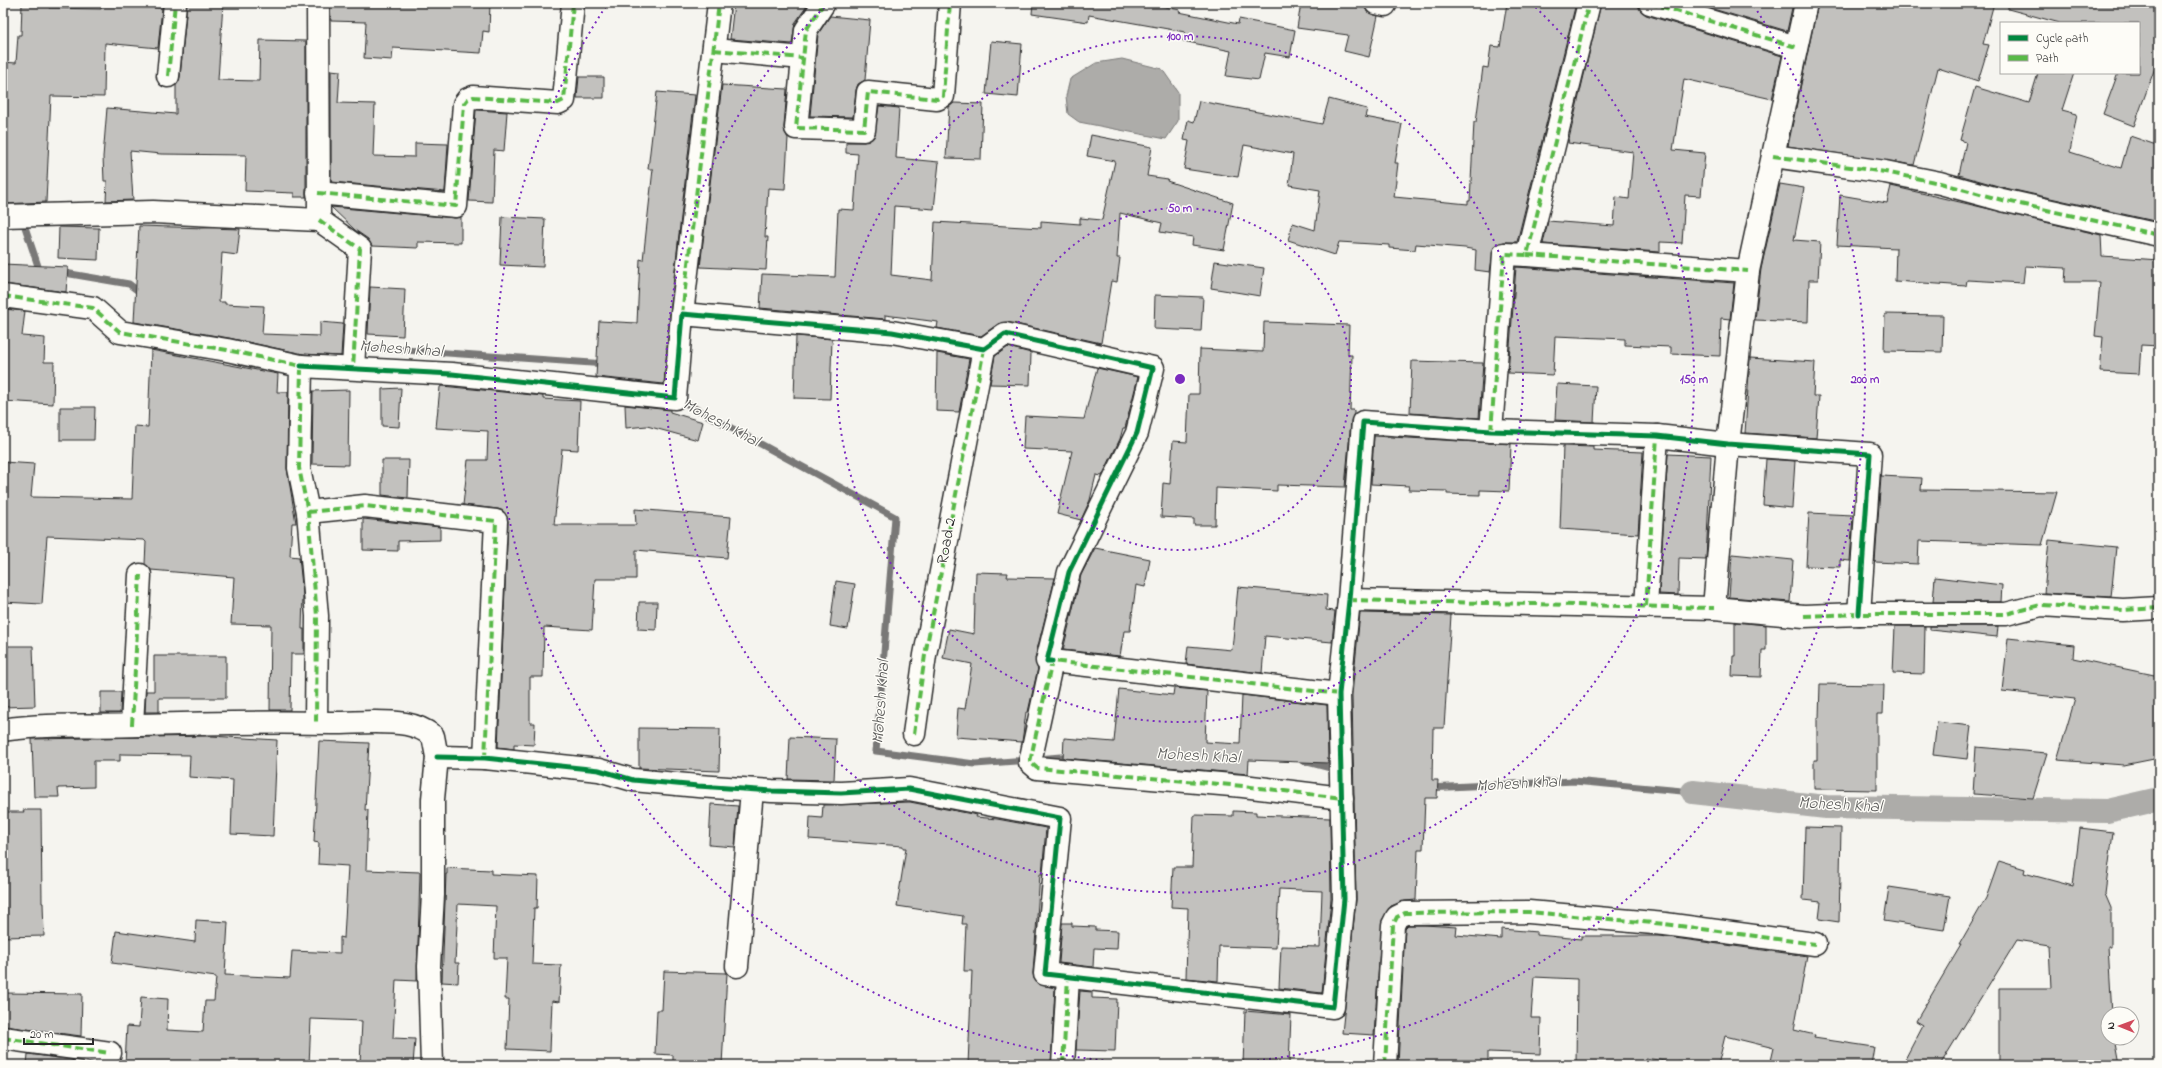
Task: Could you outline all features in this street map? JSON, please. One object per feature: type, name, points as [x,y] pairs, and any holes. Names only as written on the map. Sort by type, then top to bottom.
[{"type":"street","points":[[168,76],[176,3]]},
{"type":"street","points":[[318,3],[319,220]]},
{"type":"street","points":[[318,193],[456,206],[464,104],[468,99],[473,97],[558,103],[564,100],[573,3]]},
{"type":"street","points":[[3,296],[93,308],[120,332],[227,350],[301,366],[452,374],[675,398],[682,314],[719,3]]},
{"type":"street","points":[[824,3],[806,30],[796,128],[864,130],[868,92],[936,99],[943,96],[950,3]]},
{"type":"street","points":[[1376,3],[1385,5],[1386,3]]},
{"type":"street","points":[[1528,255],[1589,3]]},
{"type":"street","points":[[1650,3],[1796,47]]},
{"type":"street","points":[[1714,608],[1728,444],[1748,271],[1806,3]]},
{"type":"street","points":[[714,50],[803,58]]},
{"type":"street","points":[[1773,156],[1885,172],[1932,181],[2002,200],[2159,235]]},
{"type":"street","points":[[3,216],[153,212],[319,220],[360,248],[352,368]]},
{"type":"street","points":[[1491,431],[1504,254],[1748,271]]},
{"type":"street","points":[[682,314],[892,332],[984,349],[1005,334],[1153,368],[1137,433],[1069,572],[1047,661],[1339,694]]},
{"type":"street","name":"Road 2","points":[[914,734],[924,655],[984,349]]},
{"type":"street","points":[[301,366],[299,468],[308,512],[317,616],[316,722]]},
{"type":"street","points":[[437,757],[485,758],[599,770],[633,780],[752,790],[841,793],[909,789],[1060,818],[1045,974],[1333,1007],[1344,899],[1339,694],[1349,600],[1363,422],[1491,431],[1657,436],[1728,444],[1870,454],[1859,614]]},
{"type":"street","points":[[1646,606],[1657,436]]},
{"type":"street","points":[[308,512],[365,506],[496,521],[485,758]]},
{"type":"street","points":[[132,725],[140,575]]},
{"type":"street","points":[[1349,600],[1714,608],[1804,616],[1859,614],[2006,614],[2041,605],[2123,610],[2159,608]]},
{"type":"street","points":[[1052,661],[1030,762],[1037,768],[1243,786],[1342,798]]},
{"type":"street","points":[[3,730],[31,726],[316,722],[404,724],[422,728],[433,736],[437,757],[433,799],[433,895],[429,966],[432,1065]]},
{"type":"street","points":[[737,966],[752,790]]},
{"type":"street","points":[[1385,1065],[1393,925],[1397,917],[1405,913],[1528,912],[1664,924],[1815,944]]},
{"type":"street","points":[[1063,1065],[1068,977]]},
{"type":"street","points":[[3,1038],[110,1053]]},
{"type":"shaded area","points":[[1122,59],[1162,69],[1178,92],[1178,121],[1166,139],[1079,122],[1068,114],[1066,96],[1070,79],[1096,63]]},
{"type":"building","points":[[22,3],[49,3],[49,8],[101,9],[101,3],[162,8],[158,48],[105,43],[104,97],[51,96],[46,202],[3,204],[3,62],[16,63],[18,35],[21,35]]},
{"type":"building","points":[[187,3],[223,3],[218,80],[259,81],[260,40],[306,41],[306,197],[294,197],[294,193],[245,191],[246,155],[161,154],[130,151],[133,200],[106,201],[107,181],[104,181],[103,157],[107,108],[176,114],[176,85],[180,77]]},
{"type":"building","points":[[330,3],[490,3],[489,32],[483,31],[481,53],[393,48],[392,60],[364,58],[366,22],[331,21]]},
{"type":"building","points":[[734,3],[809,3],[795,23],[792,44],[730,39]]},
{"type":"building","points":[[1033,3],[1156,3],[1156,5],[1180,10],[1179,12],[1238,24],[1239,19],[1295,30],[1290,57],[1265,53],[1259,80],[1226,76],[1231,51],[1183,41],[1185,32],[1089,15],[1088,22],[1032,14]]},
{"type":"building","points":[[1301,3],[1364,3],[1367,12],[1378,16],[1369,57],[1344,51],[1348,35],[1297,28]]},
{"type":"building","points":[[1507,3],[1576,3],[1517,242],[1504,242],[1494,247],[1490,272],[1475,270],[1476,250],[1465,248],[1416,244],[1415,250],[1389,248],[1389,245],[1339,242],[1335,255],[1288,240],[1293,223],[1315,230],[1320,190],[1289,185],[1293,154],[1244,145],[1238,177],[1184,169],[1189,141],[1184,140],[1188,120],[1194,122],[1199,101],[1322,124],[1329,99],[1367,109],[1365,117],[1402,124],[1395,163],[1398,163],[1394,197],[1468,204],[1468,201],[1470,201],[1474,122],[1476,122],[1483,67],[1488,68],[1491,46],[1500,47]]},
{"type":"building","points":[[1601,3],[1638,3],[1641,11],[1646,15],[1782,56],[1772,99],[1684,79],[1673,150],[1705,153],[1701,196],[1685,195],[1682,243],[1660,242],[1660,252],[1543,244],[1548,221],[1614,226],[1616,197],[1629,199],[1633,152],[1568,143]]},
{"type":"building","points":[[1693,3],[1793,3],[1787,31]]},
{"type":"building","points":[[1818,3],[1994,3],[1983,44],[1989,45],[1978,81],[1938,68],[1914,165],[1788,146]]},
{"type":"building","points":[[2008,3],[2159,3],[2159,66],[2156,65],[2134,126],[2103,114],[2118,74],[2140,74],[2140,22],[2056,22],[2008,9]]},
{"type":"building","points":[[830,16],[870,20],[865,80],[858,84],[856,90],[853,117],[810,116],[818,34]]},
{"type":"building","points":[[991,41],[1022,44],[1018,97],[986,94]]},
{"type":"building","points":[[331,70],[340,71],[338,103],[375,104],[373,156],[415,157],[415,143],[448,144],[445,192],[331,182]]},
{"type":"building","points":[[2038,74],[2074,74],[2062,110],[2077,114],[2070,152],[2121,168],[2130,136],[2159,146],[2159,222],[2005,188],[1959,175],[1966,142],[1960,140],[1975,87],[2029,103]]},
{"type":"building","points":[[579,77],[604,77],[604,98],[577,98]]},
{"type":"building","points":[[722,85],[787,89],[784,127],[788,138],[785,189],[768,188],[765,237],[768,237],[766,270],[700,267]]},
{"type":"building","points":[[657,92],[695,95],[670,313],[664,384],[596,377],[599,321],[637,323],[640,259],[643,260],[653,169],[648,169]]},
{"type":"building","points":[[954,103],[983,104],[981,159],[946,158],[949,107]]},
{"type":"building","points":[[879,106],[899,108],[896,158],[939,162],[934,209],[894,206],[891,275],[932,280],[935,222],[1041,228],[1041,221],[1080,224],[1080,218],[1102,220],[1115,161],[1087,156],[1091,135],[1152,147],[1147,176],[1168,179],[1167,181],[1233,203],[1224,250],[1192,245],[1193,237],[1160,232],[1162,223],[1120,213],[1117,258],[1120,258],[1117,282],[1111,281],[1101,343],[1007,322],[998,324],[981,336],[937,328],[938,322],[885,315],[885,319],[760,308],[762,274],[835,277],[838,209],[854,210],[858,154],[846,153],[846,142],[864,142],[874,137]]},
{"type":"building","points":[[476,110],[507,112],[504,151],[494,150],[492,202],[469,201]]},
{"type":"building","points":[[1780,184],[1804,188],[1794,240],[1820,242],[1818,280],[1809,280],[1808,322],[1755,320],[1761,269]]},
{"type":"building","points":[[1891,186],[2101,235],[2102,256],[2159,260],[2159,346],[2141,345],[2139,374],[2100,372],[2103,337],[2095,336],[2100,282],[2065,282],[2066,268],[2025,266],[2023,283],[1967,280],[1966,286],[1895,281],[1896,248],[1837,245],[1840,195],[1887,203]]},
{"type":"building","points":[[331,207],[455,218],[461,217],[461,243],[418,242],[418,248],[372,246],[368,239],[355,230]]},
{"type":"building","points":[[502,217],[545,219],[543,267],[500,265]]},
{"type":"building","points":[[139,226],[240,229],[237,255],[222,253],[219,302],[225,302],[225,304],[264,306],[262,334],[320,336],[320,322],[343,324],[341,356],[303,354],[229,338],[134,322]]},
{"type":"building","points":[[59,227],[99,228],[98,260],[58,258]]},
{"type":"building","points":[[1215,261],[1264,268],[1260,296],[1211,288]]},
{"type":"building","points":[[3,264],[68,267],[66,292],[3,284]]},
{"type":"building","points":[[1516,267],[1734,283],[1730,319],[1721,318],[1720,356],[1671,354],[1671,347],[1625,345],[1625,339],[1555,336],[1553,375],[1508,373]]},
{"type":"building","points":[[370,287],[405,289],[403,336],[368,334]]},
{"type":"building","points":[[1155,295],[1203,297],[1201,331],[1154,329]]},
{"type":"building","points":[[3,309],[25,311],[22,336],[45,338],[44,362],[54,362],[53,404],[3,401]]},
{"type":"building","points":[[1885,314],[1943,315],[1942,352],[1884,351]]},
{"type":"building","points":[[1264,322],[1349,325],[1348,355],[1352,355],[1350,410],[1354,410],[1354,414],[1351,421],[1345,487],[1277,485],[1277,491],[1216,488],[1215,525],[1194,525],[1194,519],[1161,517],[1163,483],[1170,484],[1173,441],[1187,442],[1189,394],[1199,394],[1200,349],[1263,352]]},
{"type":"building","points":[[796,336],[832,339],[830,399],[794,398]]},
{"type":"building","points":[[1008,347],[1031,353],[1030,385],[990,384],[995,356]]},
{"type":"building","points":[[151,350],[278,374],[277,392],[288,392],[287,468],[296,523],[292,523],[290,556],[299,557],[303,595],[302,629],[304,629],[304,654],[291,654],[290,710],[270,710],[271,625],[231,624],[234,577],[151,570],[145,564],[146,542],[144,540],[47,536],[42,604],[3,602],[3,462],[34,464],[31,497],[132,499],[135,426],[148,427]]},
{"type":"building","points":[[937,353],[969,359],[959,412],[936,411]]},
{"type":"building","points":[[1750,358],[1815,362],[1813,396],[1819,396],[1816,438],[1745,433]]},
{"type":"building","points":[[1412,361],[1483,363],[1479,418],[1410,413]]},
{"type":"building","points":[[1097,368],[1138,377],[1125,428],[1123,428],[1120,439],[1102,476],[1096,475],[1090,500],[1081,520],[1057,514],[1072,451],[1023,449],[1025,416],[1084,419]]},
{"type":"building","points":[[1557,384],[1596,386],[1594,422],[1555,420]]},
{"type":"building","points":[[440,387],[543,396],[543,399],[580,401],[578,450],[562,449],[554,525],[636,525],[635,509],[731,517],[727,558],[636,550],[636,579],[595,579],[592,630],[544,627],[543,677],[530,677],[530,723],[535,723],[534,745],[514,744],[514,749],[498,747],[508,521],[503,511],[498,509],[463,505],[468,460],[487,460],[488,431],[436,428]]},
{"type":"building","points":[[401,388],[399,427],[382,426],[382,389]]},
{"type":"building","points":[[349,390],[348,465],[312,464],[313,391]]},
{"type":"building","points":[[625,405],[670,410],[670,412],[703,422],[698,440],[647,426],[626,428]]},
{"type":"building","points":[[60,407],[95,407],[94,440],[60,440]]},
{"type":"building","points":[[1374,436],[1511,444],[1509,491],[1480,490],[1480,495],[1447,494],[1447,491],[1408,490],[1409,486],[1371,484]]},
{"type":"building","points":[[1563,446],[1593,447],[1593,450],[1643,452],[1638,534],[1560,529]]},
{"type":"building","points":[[1668,454],[1711,456],[1706,559],[1679,558],[1678,595],[1659,594]]},
{"type":"building","points":[[1766,459],[1795,461],[1792,508],[1763,505]]},
{"type":"building","points":[[382,460],[409,460],[408,498],[382,495]]},
{"type":"building","points":[[1881,476],[1922,478],[1921,490],[2057,492],[2042,545],[1919,541],[1918,564],[1875,562]]},
{"type":"building","points":[[1809,513],[1853,515],[1850,561],[1840,560],[1840,567],[1806,566]]},
{"type":"building","points":[[363,519],[440,527],[440,540],[398,541],[398,551],[363,550]]},
{"type":"building","points":[[2049,540],[2116,547],[2111,597],[2044,593]]},
{"type":"building","points":[[1095,548],[1150,559],[1145,587],[1136,585],[1130,631],[1124,631],[1120,656],[1063,650],[1081,575]]},
{"type":"building","points":[[1732,554],[1793,560],[1790,602],[1729,597]]},
{"type":"building","points":[[976,572],[1008,573],[1007,577],[1055,578],[1035,658],[1038,668],[1028,712],[1026,712],[1022,742],[956,737],[958,708],[965,709],[972,664],[943,658],[949,629],[974,634]]},
{"type":"building","points":[[1935,577],[2002,585],[2001,602],[1933,602]]},
{"type":"building","points":[[836,581],[855,584],[848,629],[830,626]]},
{"type":"building","points":[[1238,587],[1327,595],[1326,610],[1335,611],[1332,642],[1265,636],[1262,673],[1186,664],[1188,646],[1232,650]]},
{"type":"building","points":[[639,602],[657,602],[656,630],[638,629]]},
{"type":"building","points":[[1360,613],[1451,615],[1444,728],[1433,728],[1432,780],[1438,780],[1437,798],[1425,798],[1423,849],[1418,849],[1416,900],[1405,901],[1391,906],[1382,920],[1374,1035],[1342,1033],[1356,900],[1352,695]]},
{"type":"building","points":[[1735,622],[1766,625],[1766,650],[1762,650],[1761,677],[1732,676],[1733,656],[1735,656]]},
{"type":"building","points":[[1895,626],[1925,626],[1924,674],[1893,673]]},
{"type":"building","points":[[1930,626],[1998,626],[1997,637],[1930,630]]},
{"type":"building","points":[[2008,638],[2074,645],[2073,658],[2159,676],[2159,758],[2124,765],[2057,760],[2075,699],[2002,691]]},
{"type":"building","points":[[3,646],[33,646],[35,706],[3,707]]},
{"type":"building","points":[[154,656],[226,656],[226,698],[159,698],[159,712],[145,712],[146,691],[154,691]]},
{"type":"building","points":[[1820,684],[1884,685],[1883,714],[1877,714],[1877,790],[1814,789],[1814,760],[1817,760],[1817,718],[1819,718]]},
{"type":"building","points":[[1174,688],[1207,691],[1205,742],[1240,744],[1242,695],[1327,705],[1328,763],[1249,760],[1248,774],[1063,758],[1064,738],[1114,742],[1119,689],[1173,695]]},
{"type":"building","points":[[101,692],[121,692],[120,713],[101,713]]},
{"type":"building","points":[[1937,722],[1971,726],[1967,759],[1933,755]]},
{"type":"building","points":[[639,728],[720,729],[719,771],[639,768]]},
{"type":"building","points":[[211,736],[277,740],[273,836],[231,834],[233,780],[189,777],[190,755],[120,754],[120,761],[94,761],[94,787],[58,788],[59,797],[34,797],[32,739]]},
{"type":"building","points":[[790,737],[836,739],[834,780],[788,779]]},
{"type":"building","points":[[319,741],[369,743],[365,810],[368,810],[366,870],[420,872],[417,981],[396,980],[393,1038],[415,1039],[413,1065],[360,1064],[362,1021],[311,1019],[309,1065],[125,1065],[127,1026],[139,1027],[141,997],[168,999],[167,1030],[203,1032],[205,1001],[214,1001],[216,977],[112,963],[116,931],[195,942],[196,920],[228,922],[225,975],[290,978],[292,951],[340,953],[340,937],[344,938],[348,866],[318,864],[319,843],[314,842]]},
{"type":"building","points":[[1976,747],[2047,753],[2033,798],[1973,794]]},
{"type":"building","points":[[910,802],[977,815],[976,817],[997,819],[1046,828],[1042,874],[1040,874],[1033,973],[1034,979],[1038,984],[1055,988],[1051,1065],[968,1065],[972,971],[964,971],[966,924],[962,924],[963,916],[897,906],[906,848],[903,848],[903,846],[809,839],[810,817],[822,818],[823,805]]},
{"type":"building","points":[[711,804],[738,806],[735,847],[709,845]]},
{"type":"building","points":[[23,810],[41,810],[42,903],[44,936],[3,937],[3,812],[24,812]]},
{"type":"building","points":[[1233,811],[1256,812],[1256,815],[1330,818],[1331,899],[1322,993],[1279,988],[1281,946],[1320,947],[1322,891],[1279,889],[1276,948],[1219,946],[1218,981],[1186,978],[1188,908],[1171,907],[1173,867],[1192,867],[1194,815],[1233,816]]},
{"type":"building","points":[[1805,827],[1841,828],[1839,922],[1819,919],[1821,902],[1803,900]]},
{"type":"building","points":[[2080,828],[2113,832],[2105,894],[2111,908],[2111,946],[2108,946],[2112,1006],[2100,1006],[2100,1046],[2116,1046],[2120,1065],[1999,1065],[1999,988],[2051,988],[2049,945],[2017,940],[1940,1065],[1902,1065],[1923,1025],[1916,1021],[1961,945],[1959,945],[1986,898],[1999,861],[2025,869],[2024,873],[2073,886]]},
{"type":"building","points":[[447,868],[491,870],[491,874],[538,876],[537,908],[534,908],[532,964],[561,965],[559,1002],[552,1001],[550,1051],[507,1049],[509,999],[505,999],[507,958],[494,958],[496,906],[458,904],[455,963],[459,963],[458,983],[442,982]]},
{"type":"building","points":[[1889,887],[1950,896],[1944,930],[1884,921]]},
{"type":"building","points":[[1062,923],[1072,923],[1072,926],[1095,927],[1095,930],[1118,931],[1117,949],[1094,948],[1093,967],[1059,963]]},
{"type":"building","points":[[1408,925],[1457,927],[1456,935],[1501,939],[1501,929],[1537,932],[1537,935],[1581,939],[1581,936],[1660,936],[1807,956],[1794,1030],[1815,1035],[1814,1038],[1874,1047],[1871,1065],[1770,1065],[1774,1048],[1725,1036],[1718,1065],[1695,1065],[1678,1061],[1678,1063],[1645,1058],[1645,1065],[1576,1065],[1577,979],[1534,977],[1531,1018],[1541,1018],[1540,1054],[1488,1052],[1488,1065],[1398,1065],[1405,928]]},
{"type":"building","points":[[664,971],[727,973],[722,1065],[673,1065],[673,1055],[655,1054],[657,1010],[662,1010]]},
{"type":"building","points":[[1080,991],[1092,992],[1092,998],[1117,999],[1115,1051],[1076,1050]]},
{"type":"building","points":[[3,993],[82,994],[81,1036],[3,1026]]},
{"type":"building","points":[[1245,1011],[1291,1015],[1289,1065],[1243,1065]]},
{"type":"building","points":[[28,1054],[73,1060],[73,1065],[27,1065]]},
{"type":"waterway","name":"Mohesh Khal","points":[[22,218],[39,269],[43,270]]},
{"type":"waterway","name":"Mohesh Khal","points":[[59,272],[129,284],[142,294]]},
{"type":"waterway","name":"Mohesh Khal","points":[[333,345],[606,364]]},
{"type":"waterway","name":"Mohesh Khal","points":[[676,398],[895,517],[876,751],[975,764],[1028,760]]},
{"type":"waterway","name":"Mohesh Khal","points":[[1038,759],[1072,756]]},
{"type":"waterway","name":"Mohesh Khal","points":[[1304,761],[1338,770]]},
{"type":"waterway","name":"Mohesh Khal","points":[[1428,788],[1574,781],[1693,792]]},
{"type":"waterway","name":"Mohesh Khal","points":[[1693,792],[1826,807],[2107,811],[2159,799]]},
{"type":"marked path","points":[[168,76],[175,3]]},
{"type":"marked path","points":[[318,193],[456,206],[464,104],[468,99],[473,97],[558,103],[564,100],[573,3]]},
{"type":"marked path","points":[[682,314],[719,3]]},
{"type":"marked path","points":[[824,3],[806,30],[796,128],[864,130],[868,92],[937,99],[943,96],[950,3]]},
{"type":"marked path","points":[[1376,3],[1385,5],[1386,3]]},
{"type":"marked path","points":[[1491,431],[1504,254],[1527,255],[1589,3]]},
{"type":"marked path","points":[[1650,3],[1796,47]]},
{"type":"marked path","points":[[714,50],[803,58]]},
{"type":"marked path","points":[[1773,156],[1885,172],[1940,183],[2002,200],[2159,235]]},
{"type":"marked path","points":[[319,220],[360,249],[353,368]]},
{"type":"marked path","points":[[1527,255],[1748,271]]},
{"type":"marked path","points":[[3,296],[93,308],[120,332],[227,350],[301,366],[299,468],[308,512],[317,616],[316,722]]},
{"type":"marked path","points":[[914,734],[925,655],[984,349]]},
{"type":"marked path","points":[[1646,606],[1657,436]]},
{"type":"marked path","points":[[308,512],[365,506],[496,521],[485,758]]},
{"type":"marked path","points":[[132,725],[140,575]]},
{"type":"marked path","points":[[1349,600],[1714,608]]},
{"type":"marked path","points":[[1804,616],[1859,614],[2006,614],[2041,605],[2123,610],[2159,608]]},
{"type":"marked path","points":[[1339,694],[1052,661],[1030,762],[1037,768],[1243,786],[1342,798]]},
{"type":"marked path","points":[[1385,1065],[1393,925],[1397,917],[1405,913],[1529,912],[1665,924],[1815,944]]},
{"type":"marked path","points":[[1063,1065],[1068,977]]},
{"type":"marked path","points":[[3,1038],[110,1053]]},
{"type":"cycle path","points":[[301,366],[452,374],[675,398],[682,314],[892,332],[984,349],[1005,334],[1153,368],[1137,433],[1069,572],[1047,661],[1052,661]]},
{"type":"cycle path","points":[[437,757],[485,758],[599,770],[633,780],[698,786],[772,791],[841,793],[909,789],[1060,818],[1045,974],[1333,1007],[1344,899],[1339,694],[1349,600],[1363,422],[1491,431],[1657,436],[1728,444],[1870,454],[1859,614]]}]
